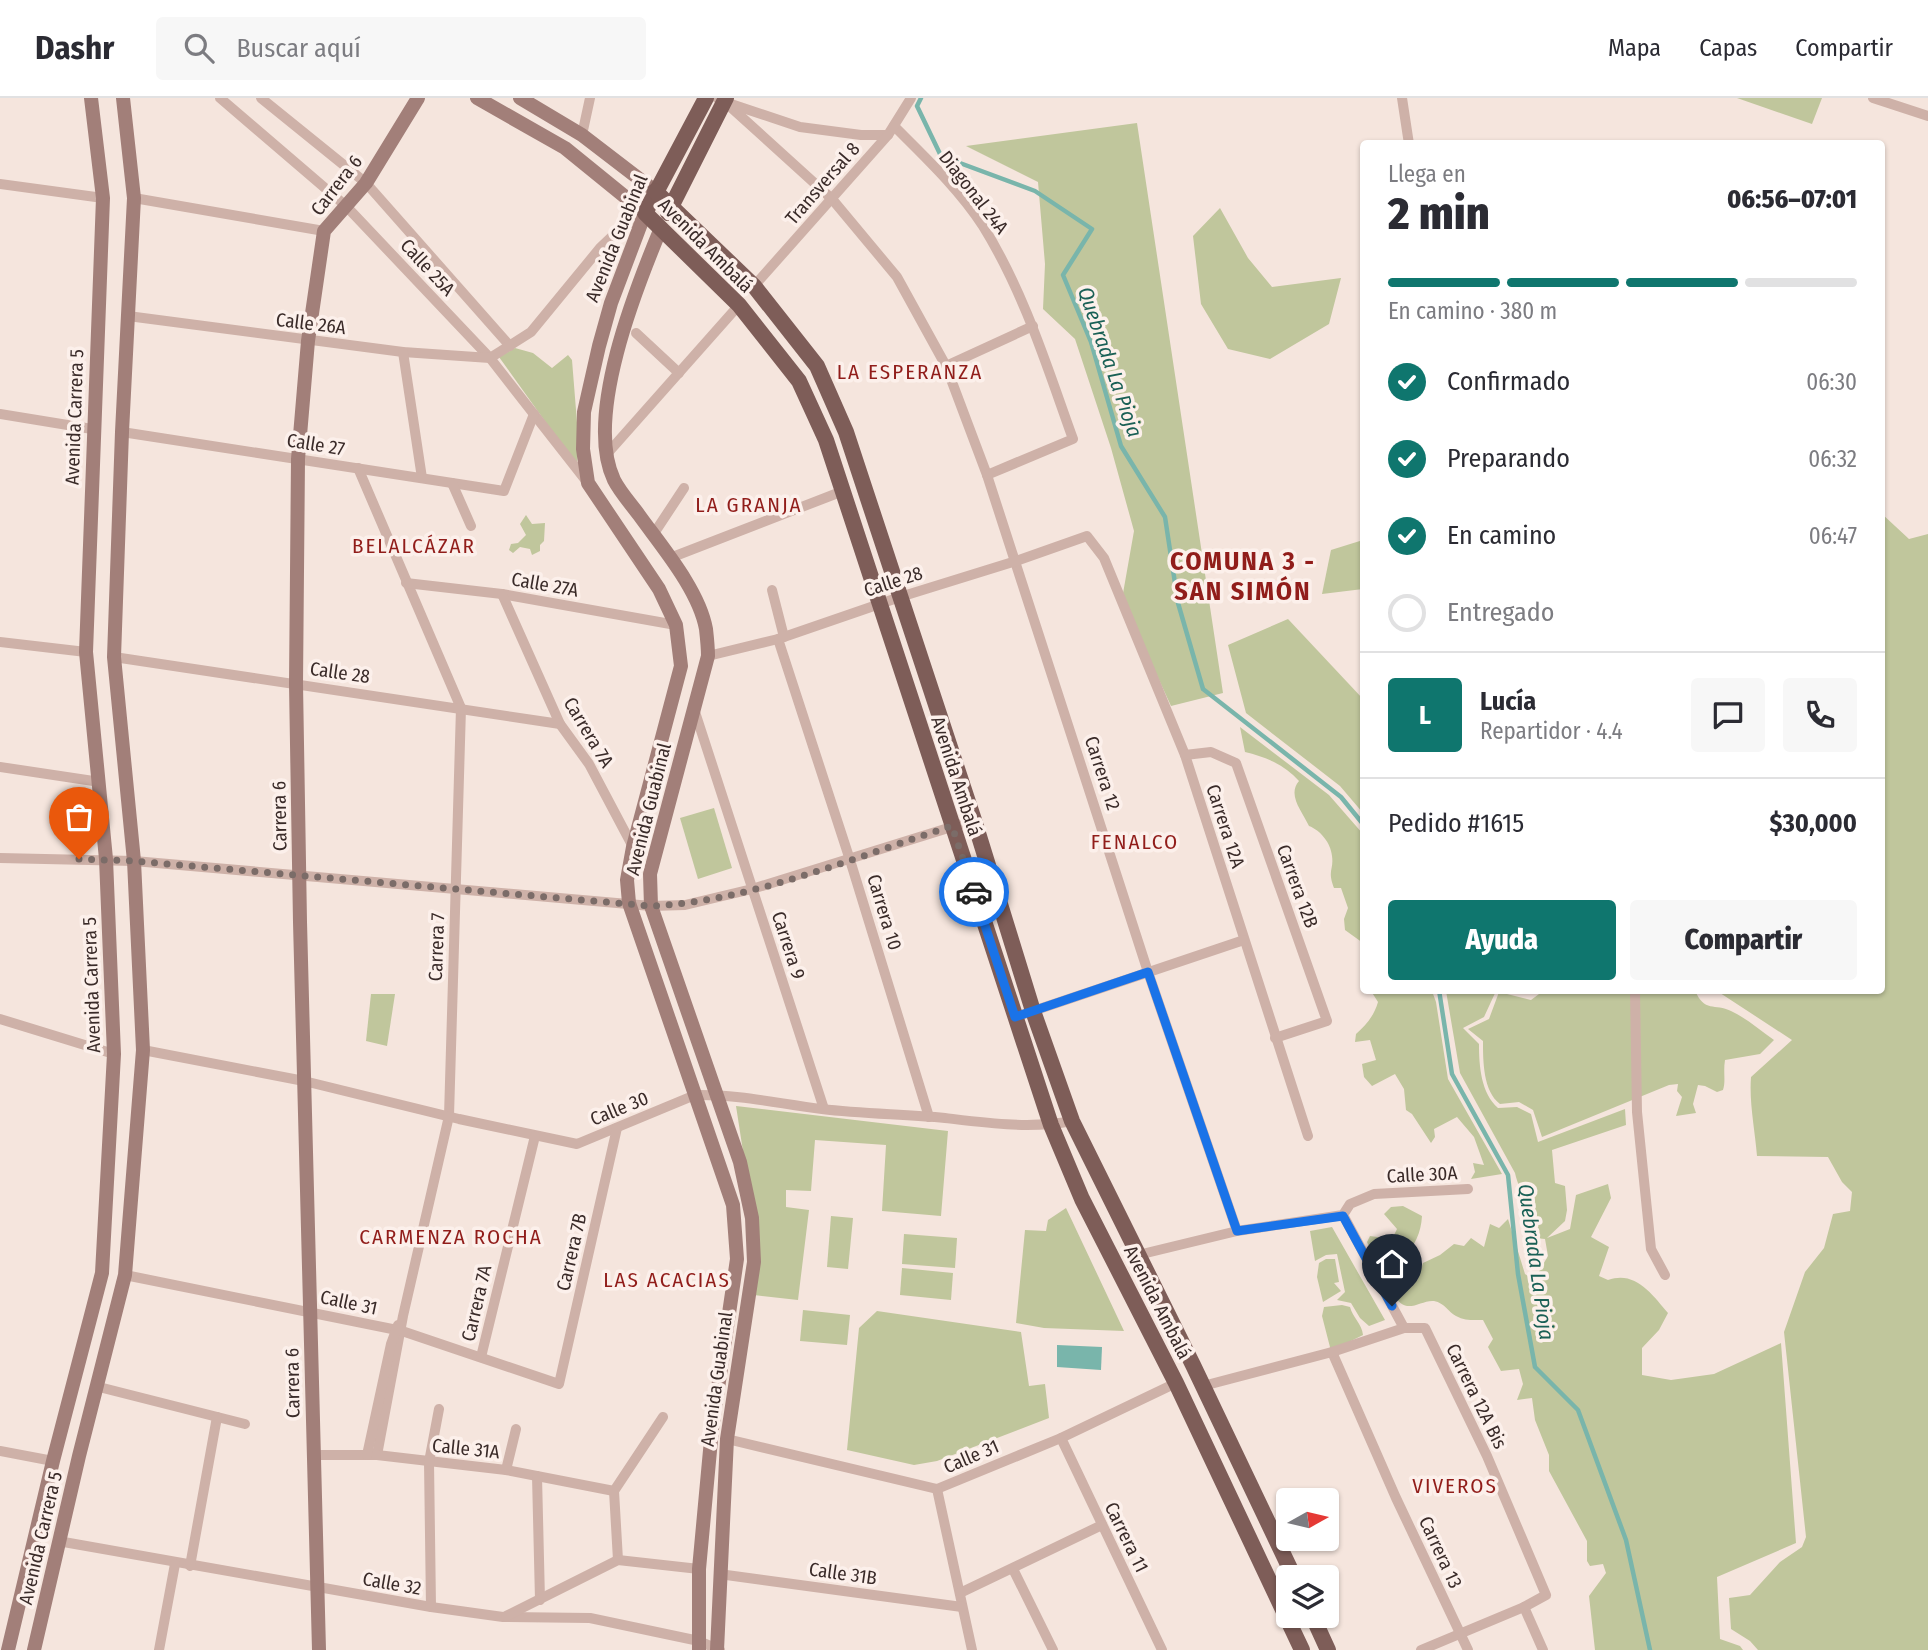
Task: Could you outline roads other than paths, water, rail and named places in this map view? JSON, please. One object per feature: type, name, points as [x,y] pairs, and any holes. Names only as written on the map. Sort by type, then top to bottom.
[{"type":"main road","name":"Avenida Carrera 5","points":[[8,1650],[102,1273],[114,1054],[106,859],[86,652],[92,429],[103,198],[90,98]]},
{"type":"main road","name":"Avenida Carrera 5","points":[[34,1650],[58,1541],[99,1387],[125,1275],[143,1050],[134,861],[114,657],[134,198],[123,98]]},
{"type":"main road","name":"Carrera 6","points":[[319,1650],[299,876],[296,684],[298,459],[308,341],[324,232],[366,183],[418,98]]},
{"type":"main road","name":"Avenida Ambalá","points":[[477,98],[565,148],[645,213],[739,305],[799,381],[826,440],[1051,1125],[1082,1199],[1176,1383],[1302,1650]]},
{"type":"main road","name":"Avenida Ambalá","points":[[520,98],[582,135],[671,205],[754,286],[817,366],[846,432],[974,820],[1033,1011],[1072,1121],[1288,1565]]},
{"type":"main road","name":"Avenida Guabinal","points":[[699,1646],[699,1569],[712,1429],[737,1259],[733,1205],[629,904],[627,880],[633,847],[681,666],[676,625],[659,589],[588,483],[583,449],[584,412],[598,346],[645,213],[706,98]]},
{"type":"main road","name":"Avenida Guabinal","points":[[718,1650],[719,1574],[727,1440],[754,1262],[752,1218],[740,1162],[651,906],[650,874],[708,656],[706,627],[696,602],[670,558],[614,481],[606,455],[605,420],[616,357],[644,269],[671,205],[723,99]]},
{"type":"main road","points":[[1318,1628],[1328,1650]]},
{"type":"street","name":"Calle 25A","points":[[220,98],[346,206],[490,358],[588,483]]},
{"type":"street","name":"Calle 25A","points":[[261,98],[366,183],[510,346]]},
{"type":"street","points":[[582,135],[590,98]]},
{"type":"street","name":"Transversal 8","points":[[754,286],[891,130],[911,98]]},
{"type":"street","points":[[1402,98],[1408,140]]},
{"type":"street","points":[[1873,98],[1928,116]]},
{"type":"street","points":[[723,99],[800,127],[861,135],[891,130]]},
{"type":"street","name":"Carrera 12","points":[[723,99],[832,199],[897,277],[946,366],[1016,561],[1148,972],[1237,1231]]},
{"type":"street","name":"Diagonal 24A","points":[[891,130],[924,156],[982,224],[1033,326]]},
{"type":"street","points":[[0,184],[103,198]]},
{"type":"street","points":[[134,198],[324,232]]},
{"type":"street","points":[[490,358],[531,332],[600,248],[619,230],[645,213]]},
{"type":"street","points":[[606,455],[739,305]]},
{"type":"street","name":"Calle 26A","points":[[128,316],[308,341],[403,352],[490,358]]},
{"type":"street","points":[[946,366],[1033,326],[1073,439],[987,475]]},
{"type":"street","points":[[636,333],[679,373]]},
{"type":"street","points":[[403,352],[422,478]]},
{"type":"street","points":[[0,414],[92,429]]},
{"type":"street","name":"Calle 27","points":[[122,432],[503,491],[534,414]]},
{"type":"street","name":"Carrera 7","points":[[358,468],[461,708],[449,1116],[398,1330],[372,1455]]},
{"type":"street","points":[[452,483],[471,526]]},
{"type":"street","points":[[653,535],[684,488]]},
{"type":"street","points":[[670,558],[843,491]]},
{"type":"street","name":"Calle 28","points":[[708,656],[781,638],[1087,536]]},
{"type":"street","name":"Carrera 12A","points":[[1087,536],[1104,558],[1185,755],[1308,1136]]},
{"type":"street","name":"Calle 27A","points":[[406,583],[502,594],[676,625]]},
{"type":"street","name":"Carrera 10","points":[[772,590],[781,638],[929,1117]]},
{"type":"street","name":"Carrera 7A","points":[[502,594],[560,724],[589,764],[633,847]]},
{"type":"street","points":[[0,642],[86,652]]},
{"type":"street","name":"Calle 28","points":[[114,657],[560,724]]},
{"type":"street","name":"Carrera 9","points":[[695,712],[824,1109]]},
{"type":"street","name":"Carrera 12B","points":[[1185,755],[1210,752],[1236,763],[1327,1021],[1275,1038]]},
{"type":"street","points":[[0,767],[100,782]]},
{"type":"street","points":[[0,858],[106,859],[651,906],[685,905],[752,889],[974,820]]},
{"type":"street","points":[[1015,1017],[1244,940]]},
{"type":"street","points":[[1635,994],[1637,1112],[1651,1249],[1665,1275]]},
{"type":"street","points":[[0,1019],[114,1054]]},
{"type":"street","name":"Calle 30","points":[[143,1050],[303,1081],[577,1144],[695,1095],[716,1094],[824,1109],[996,1124],[1051,1125],[1072,1121]]},
{"type":"street","name":"Carrera 7B","points":[[559,1384],[617,1128]]},
{"type":"street","name":"Carrera 7A","points":[[481,1357],[535,1136]]},
{"type":"street","name":"Calle 30A","points":[[1138,1255],[1237,1231],[1343,1216],[1350,1204],[1374,1194],[1468,1189]]},
{"type":"street","points":[[1203,1386],[1332,1352],[1404,1328],[1343,1216]]},
{"type":"street","name":"Calle 31","points":[[125,1275],[398,1330],[559,1384]]},
{"type":"street","name":"Carrera 12A Bis","points":[[1404,1328],[1425,1328],[1487,1456],[1546,1595],[1524,1607]]},
{"type":"street","name":"Carrera 13","points":[[1332,1352],[1396,1498],[1468,1650]]},
{"type":"street","name":"Calle 31","points":[[727,1440],[937,1489],[1061,1438],[1176,1383]]},
{"type":"street","points":[[99,1387],[245,1424]]},
{"type":"street","points":[[431,1607],[429,1462],[439,1409]]},
{"type":"street","points":[[190,1566],[217,1417]]},
{"type":"street","points":[[618,1560],[614,1491],[663,1417]]},
{"type":"street","points":[[506,1470],[516,1429]]},
{"type":"street","name":"Carrera 11","points":[[1061,1438],[1162,1650]]},
{"type":"street","points":[[0,1451],[53,1461]]},
{"type":"street","name":"Calle 31A","points":[[313,1455],[372,1455],[506,1470],[614,1491]]},
{"type":"street","points":[[537,1476],[540,1600]]},
{"type":"street","points":[[937,1489],[972,1650]]},
{"type":"street","points":[[960,1593],[1101,1525]]},
{"type":"street","name":"Calle 32","points":[[58,1541],[431,1607],[503,1617],[590,1618],[718,1650]]},
{"type":"street","points":[[503,1617],[618,1560],[699,1569]]},
{"type":"street","points":[[159,1650],[175,1563]]},
{"type":"street","points":[[1013,1569],[1053,1650]]},
{"type":"street","name":"Calle 31B","points":[[719,1574],[962,1607]]},
{"type":"street","points":[[1421,1650],[1524,1607],[1543,1650]]},
{"type":"water","points":[[1057,1345],[1102,1347],[1101,1370],[1057,1367]]},
{"type":"waterway","name":"Quebrada La Pioja","points":[[921,98],[917,106],[941,156],[1035,191],[1092,229],[1063,275],[1091,342],[1121,446],[1165,517],[1178,603],[1203,689],[1341,797],[1360,820]]},
{"type":"waterway","name":"Quebrada La Pioja","points":[[1440,994],[1452,1074],[1508,1175],[1518,1274],[1535,1367],[1578,1410],[1626,1540],[1650,1650]]},
{"type":"district","name":"LA ESPERANZA","points":[[910,372]]},
{"type":"district","name":"LA GRANJA","points":[[749,505]]},
{"type":"district","name":"BELALCÁZAR","points":[[414,546]]},
{"type":"district","name":"COMUNA 3 - SAN SIMÓN","points":[[1243,576]]},
{"type":"district","name":"FENALCO","points":[[1135,842]]},
{"type":"district","name":"CARMENZA ROCHA","points":[[451,1237]]},
{"type":"district","name":"LAS ACACIAS","points":[[667,1280]]},
{"type":"district","name":"VIVEROS","points":[[1455,1486]]}]
